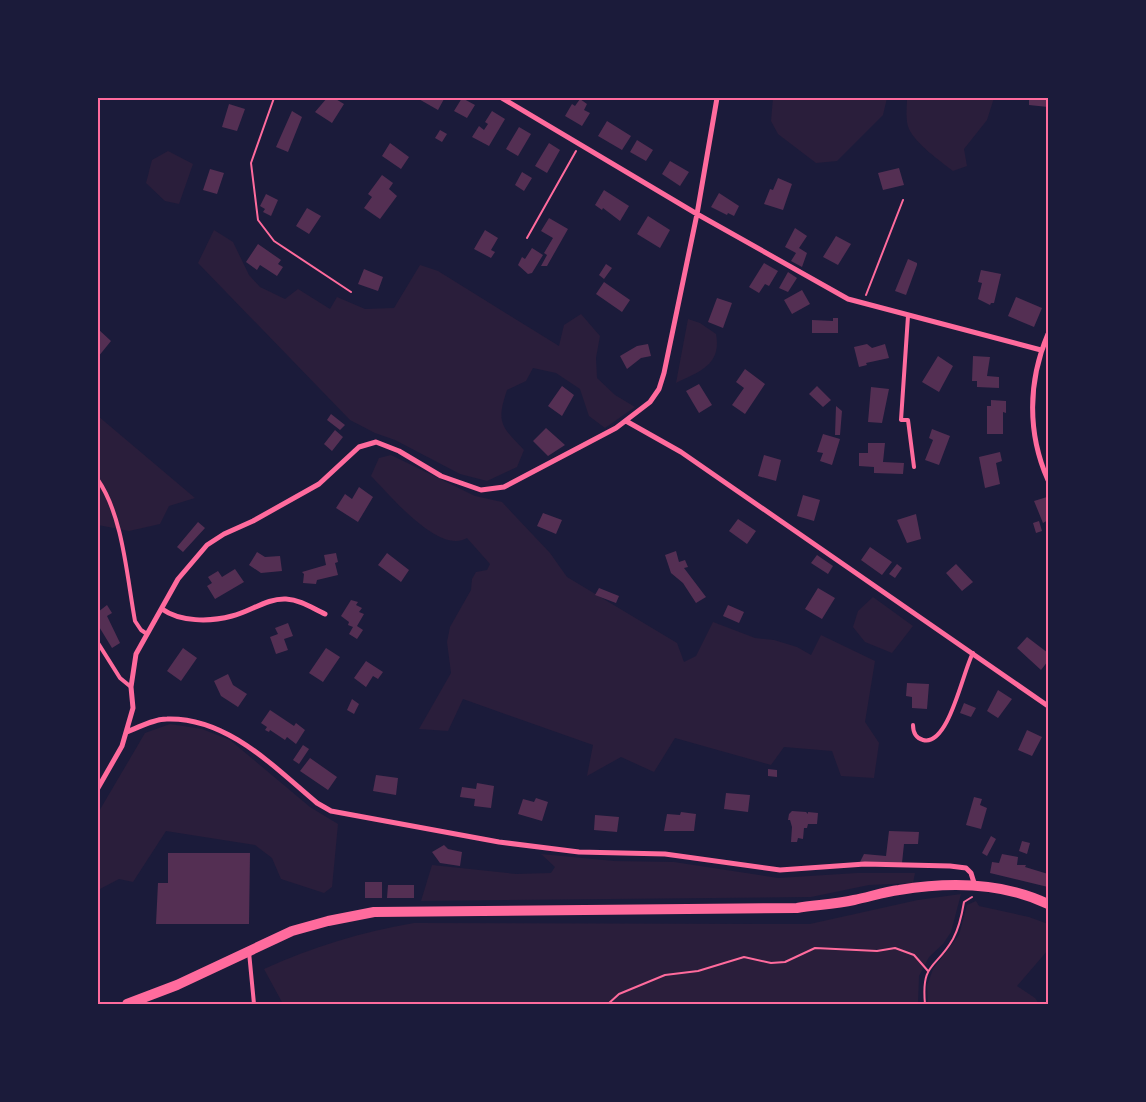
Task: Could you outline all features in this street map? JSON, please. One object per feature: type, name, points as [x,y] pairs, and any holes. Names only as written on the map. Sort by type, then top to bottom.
[{"type":"main road","points":[[127,1004],[177,985],[292,931],[328,921],[374,912],[797,908],[853,900],[898,890],[944,885],[974,891],[1012,891],[1033,896],[1048,904]]},
{"type":"street","points":[[502,98],[831,291],[862,304],[1042,350]]},
{"type":"street","points":[[98,788],[122,746],[134,708],[131,687],[136,654],[178,579],[207,545],[224,534],[253,521],[319,484],[359,448],[376,442],[399,451],[441,476],[481,490],[504,487],[535,472],[626,421],[650,402],[659,389],[698,214],[718,98]]},
{"type":"street","points":[[1048,336],[1034,378],[1032,416],[1038,456],[1048,480]]},
{"type":"street","points":[[626,421],[682,452],[1048,706]]},
{"type":"street","points":[[162,609],[172,616],[180,618],[217,618],[232,616],[272,601],[284,599],[303,603],[325,614]]},
{"type":"street","points":[[127,732],[165,718],[204,723],[233,736],[317,803],[331,811],[479,838],[579,852],[665,854],[780,870],[866,864],[950,866],[966,868],[972,873],[974,891]]},
{"type":"lane","points":[[908,316],[901,420],[908,420],[914,467]]},
{"type":"lane","points":[[98,480],[106,492],[120,541],[135,621],[141,630],[147,634]]},
{"type":"lane","points":[[98,643],[120,678],[131,687]]},
{"type":"lane","points":[[913,725],[913,730],[920,739],[928,741],[939,735],[957,696],[967,663],[973,654]]},
{"type":"lane","points":[[249,950],[254,1004]]},
{"type":"path","points":[[274,98],[251,163],[258,220],[274,241],[351,292]]},
{"type":"path","points":[[527,238],[580,145]]},
{"type":"path","points":[[862,304],[903,200]]},
{"type":"path","points":[[925,1004],[923,988],[931,964],[952,942],[964,902],[974,891]]},
{"type":"path","points":[[600,1004],[608,1004],[620,994],[665,975],[698,971],[744,957],[771,963],[785,962],[815,948],[878,951],[895,948],[914,955],[928,971]]},
{"type":"shaded area","points":[[773,98],[887,98],[883,115],[837,161],[816,163],[778,134],[771,121]]},
{"type":"shaded area","points":[[907,98],[994,98],[987,120],[964,149],[967,166],[953,171],[929,152],[912,135],[907,118]]},
{"type":"shaded area","points":[[168,151],[193,164],[179,204],[165,201],[146,183],[152,160]]},
{"type":"shaded area","points":[[214,230],[233,242],[249,275],[260,287],[285,299],[298,289],[330,309],[337,297],[365,309],[394,308],[420,265],[438,271],[559,346],[564,325],[581,314],[600,336],[596,358],[597,378],[615,395],[635,407],[605,428],[589,416],[580,389],[556,373],[533,368],[526,381],[507,390],[502,410],[501,417],[506,429],[524,450],[517,467],[487,481],[460,474],[395,440],[375,433],[350,420],[198,263]]},
{"type":"shaded area","points":[[688,319],[700,323],[716,334],[716,353],[707,366],[676,383]]},
{"type":"shaded area","points":[[98,416],[195,498],[169,506],[160,524],[129,531],[98,525]]},
{"type":"shaded area","points":[[391,455],[475,496],[502,502],[550,553],[567,577],[677,643],[684,662],[696,656],[713,622],[755,638],[774,640],[797,647],[811,655],[821,635],[875,661],[865,722],[879,743],[874,778],[841,776],[832,751],[784,747],[771,765],[675,738],[654,772],[621,757],[587,776],[593,745],[463,699],[448,731],[419,729],[451,673],[447,642],[450,627],[471,590],[472,579],[476,572],[487,570],[490,564],[467,538],[456,541],[443,538],[429,531],[402,508],[371,476],[379,458]]},
{"type":"shaded area","points":[[873,597],[913,626],[892,653],[865,642],[853,627],[858,611]]},
{"type":"shaded area","points":[[170,724],[202,729],[230,740],[310,807],[338,824],[332,887],[324,893],[281,879],[272,858],[255,845],[166,831],[133,882],[119,879],[98,890],[98,813],[145,733]]},
{"type":"shaded area","points":[[541,854],[614,861],[674,862],[778,878],[857,873],[915,873],[913,883],[869,885],[811,897],[421,901],[432,865],[516,874],[551,873],[555,867]]},
{"type":"shaded area","points":[[961,894],[951,932],[943,944],[929,957],[919,976],[918,1004],[283,1004],[264,969],[337,941],[414,923],[810,924],[918,900]]},
{"type":"shaded area","points":[[976,901],[979,906],[1029,917],[1048,924],[1048,950],[1017,986],[1035,998],[1039,1004],[928,1004],[927,986],[933,969],[959,935],[967,905]]},
{"type":"building","points":[[327,98],[334,98],[344,104],[332,123],[315,112]]},
{"type":"building","points":[[417,98],[442,98],[444,99],[438,110]]},
{"type":"building","points":[[462,98],[475,105],[467,118],[454,111]]},
{"type":"building","points":[[1029,98],[1048,98],[1048,107],[1029,105]]},
{"type":"building","points":[[580,99],[587,104],[584,110],[590,113],[582,126],[565,116],[572,104],[575,106]]},
{"type":"building","points":[[229,104],[245,109],[237,131],[222,127]]},
{"type":"building","points":[[292,111],[302,117],[288,152],[276,147]]},
{"type":"building","points":[[492,111],[505,119],[489,146],[472,137],[479,126],[484,130],[488,124],[485,122]]},
{"type":"building","points":[[607,121],[631,136],[622,150],[598,136]]},
{"type":"building","points":[[519,127],[531,134],[518,156],[506,149]]},
{"type":"building","points":[[440,130],[447,134],[442,142],[435,138]]},
{"type":"building","points":[[637,140],[653,150],[646,161],[630,152]]},
{"type":"building","points":[[390,143],[409,157],[401,169],[382,156]]},
{"type":"building","points":[[549,143],[560,150],[547,173],[535,166]]},
{"type":"building","points":[[670,161],[689,172],[680,186],[662,174]]},
{"type":"building","points":[[899,168],[904,185],[883,190],[878,173]]},
{"type":"building","points":[[210,169],[224,173],[217,194],[203,190]]},
{"type":"building","points":[[522,172],[532,178],[524,191],[515,185]]},
{"type":"building","points":[[382,175],[393,183],[389,189],[397,196],[380,219],[364,208],[372,197],[368,194]]},
{"type":"building","points":[[778,178],[792,184],[783,210],[764,204],[770,189],[773,190]]},
{"type":"building","points":[[604,190],[629,206],[620,221],[603,208],[602,210],[595,205]]},
{"type":"building","points":[[719,193],[739,206],[734,216],[728,213],[727,215],[711,207]]},
{"type":"building","points":[[266,194],[278,200],[271,216],[263,212],[265,209],[260,206]]},
{"type":"building","points":[[307,208],[321,216],[309,234],[296,226]]},
{"type":"building","points":[[648,216],[670,230],[660,248],[637,234]]},
{"type":"building","points":[[549,218],[568,229],[547,266],[541,266],[547,255],[544,253],[553,238],[541,231]]},
{"type":"building","points":[[795,228],[807,236],[799,248],[807,253],[802,267],[791,261],[796,253],[785,247]]},
{"type":"building","points":[[485,230],[498,238],[491,250],[495,252],[491,258],[474,249]]},
{"type":"building","points":[[836,236],[851,244],[838,265],[823,257]]},
{"type":"building","points":[[258,244],[281,260],[278,264],[283,267],[277,276],[260,265],[257,270],[246,262]]},
{"type":"building","points":[[532,248],[543,255],[532,273],[528,274],[518,265],[522,257],[525,259]]},
{"type":"building","points":[[908,259],[917,263],[917,265],[906,295],[895,291]]},
{"type":"building","points":[[764,263],[778,271],[769,286],[765,284],[759,293],[749,287]]},
{"type":"building","points":[[606,264],[612,268],[604,279],[599,275]]},
{"type":"building","points":[[364,269],[383,277],[378,291],[358,284]]},
{"type":"building","points":[[981,270],[1001,274],[994,303],[990,305],[978,299],[982,283],[978,282]]},
{"type":"building","points":[[788,272],[797,278],[788,292],[779,288]]},
{"type":"building","points":[[604,282],[630,300],[622,312],[596,294]]},
{"type":"building","points":[[802,290],[810,304],[792,314],[784,300]]},
{"type":"building","points":[[1016,297],[1042,308],[1034,327],[1008,316]]},
{"type":"building","points":[[717,298],[732,303],[723,328],[708,322]]},
{"type":"building","points":[[833,318],[838,318],[838,333],[812,333],[812,320],[833,321]]},
{"type":"building","points":[[98,329],[111,341],[98,357]]},
{"type":"building","points":[[648,344],[651,356],[641,358],[627,369],[620,356],[637,346]]},
{"type":"building","points":[[867,344],[872,348],[885,344],[889,358],[866,363],[867,365],[859,367],[854,347]]},
{"type":"building","points":[[938,356],[953,366],[939,392],[922,382]]},
{"type":"building","points":[[973,356],[990,357],[987,376],[999,377],[999,388],[977,387],[977,381],[972,381]]},
{"type":"building","points":[[745,369],[765,384],[745,414],[732,405],[744,388],[736,382]]},
{"type":"building","points":[[699,384],[712,405],[699,413],[686,391]]},
{"type":"building","points":[[562,386],[574,395],[562,416],[548,406]]},
{"type":"building","points":[[817,386],[831,400],[823,407],[809,394]]},
{"type":"building","points":[[871,387],[889,389],[882,423],[868,422]]},
{"type":"building","points":[[991,400],[1006,401],[1006,413],[1003,412],[1003,434],[987,434],[987,406],[991,406]]},
{"type":"building","points":[[836,406],[842,411],[840,435],[835,435]]},
{"type":"building","points":[[331,414],[345,425],[340,430],[327,420]]},
{"type":"building","points":[[546,428],[565,445],[548,456],[533,441]]},
{"type":"building","points":[[932,429],[950,436],[939,465],[925,460],[933,440],[929,438]]},
{"type":"building","points":[[335,430],[343,437],[332,451],[324,444]]},
{"type":"building","points":[[823,434],[840,439],[832,465],[820,461],[823,453],[817,452]]},
{"type":"building","points":[[868,443],[885,443],[883,462],[904,463],[903,474],[874,473],[874,467],[859,466],[859,453],[868,453]]},
{"type":"building","points":[[1000,452],[1002,461],[996,463],[1000,484],[985,488],[979,457]]},
{"type":"building","points":[[764,455],[781,460],[776,481],[758,476]]},
{"type":"building","points":[[359,487],[373,497],[358,522],[336,508],[345,494],[352,499]]},
{"type":"building","points":[[803,495],[820,500],[814,521],[797,516]]},
{"type":"building","points":[[1047,497],[1048,520],[1043,523],[1034,501]]},
{"type":"building","points":[[543,513],[562,520],[556,534],[537,526]]},
{"type":"building","points":[[916,514],[921,539],[907,543],[897,520]]},
{"type":"building","points":[[738,519],[756,531],[747,544],[729,531]]},
{"type":"building","points":[[1039,521],[1042,531],[1036,533],[1033,523]]},
{"type":"building","points":[[198,522],[205,528],[183,552],[177,547]]},
{"type":"building","points":[[870,547],[892,562],[882,575],[861,560]]},
{"type":"building","points":[[676,551],[679,562],[685,560],[688,567],[684,568],[706,597],[696,603],[683,583],[671,573],[665,555]]},
{"type":"building","points":[[257,552],[265,557],[280,556],[282,571],[261,573],[249,565]]},
{"type":"building","points":[[336,553],[338,562],[335,563],[338,575],[317,580],[316,584],[303,583],[304,574],[302,572],[326,565],[324,555]]},
{"type":"building","points":[[387,553],[409,570],[401,582],[378,565]]},
{"type":"building","points":[[817,555],[833,566],[828,574],[811,563]]},
{"type":"building","points":[[897,564],[902,568],[895,578],[889,574]]},
{"type":"building","points":[[956,564],[973,582],[962,591],[946,573]]},
{"type":"building","points":[[235,569],[244,582],[215,599],[207,586],[212,583],[208,577],[218,571],[222,577]]},
{"type":"building","points":[[599,588],[619,596],[616,603],[595,595]]},
{"type":"building","points":[[818,588],[835,598],[822,619],[805,609]]},
{"type":"building","points":[[351,600],[358,602],[356,605],[362,608],[359,612],[364,614],[357,626],[363,630],[357,639],[349,634],[353,627],[348,625],[349,622],[341,616]]},
{"type":"building","points":[[107,605],[112,613],[107,616],[120,643],[112,648],[98,625],[98,612]]},
{"type":"building","points":[[728,605],[744,612],[739,623],[723,616]]},
{"type":"building","points":[[288,623],[293,636],[284,639],[288,650],[276,654],[270,637],[278,634],[275,628]]},
{"type":"building","points":[[1027,637],[1048,653],[1048,661],[1041,670],[1017,648]]},
{"type":"building","points":[[183,648],[197,658],[181,681],[167,671]]},
{"type":"building","points":[[326,648],[340,657],[323,682],[309,673]]},
{"type":"building","points":[[366,661],[383,672],[378,679],[373,676],[366,687],[354,678]]},
{"type":"building","points":[[228,674],[233,685],[247,694],[238,707],[221,696],[214,681]]},
{"type":"building","points":[[907,683],[929,684],[927,709],[912,708],[912,697],[906,696]]},
{"type":"building","points":[[998,690],[1012,699],[998,718],[987,711]]},
{"type":"building","points":[[352,699],[359,704],[354,714],[347,710]]},
{"type":"building","points":[[964,703],[976,708],[971,717],[960,713]]},
{"type":"building","points":[[270,710],[294,726],[296,723],[305,730],[296,744],[287,737],[285,740],[270,730],[269,732],[265,730],[267,727],[261,723]]},
{"type":"building","points":[[1027,730],[1042,737],[1032,756],[1018,750]]},
{"type":"building","points":[[303,745],[309,749],[299,764],[293,760]]},
{"type":"building","points":[[310,758],[337,777],[328,790],[300,771]]},
{"type":"building","points":[[768,769],[777,770],[777,777],[768,776]]},
{"type":"building","points":[[376,775],[398,778],[396,795],[373,791]]},
{"type":"building","points":[[477,783],[494,786],[491,808],[474,806],[475,799],[460,797],[462,787],[476,789]]},
{"type":"building","points":[[726,793],[750,795],[748,812],[724,809]]},
{"type":"building","points":[[974,797],[982,799],[980,805],[987,808],[981,829],[966,825]]},
{"type":"building","points":[[536,798],[548,802],[542,821],[518,814],[523,799],[534,802]]},
{"type":"building","points":[[792,811],[806,812],[808,814],[808,812],[818,813],[817,824],[808,824],[807,828],[804,828],[803,839],[798,838],[797,842],[791,842],[792,827],[790,820],[788,820],[789,814]]},
{"type":"building","points":[[681,812],[696,814],[694,831],[664,831],[667,814],[680,815]]},
{"type":"building","points":[[595,815],[619,817],[617,832],[594,830]]},
{"type":"building","points":[[889,831],[919,832],[918,844],[904,844],[902,863],[860,862],[864,854],[886,856]]},
{"type":"building","points":[[991,836],[996,839],[987,856],[982,853]]},
{"type":"building","points":[[1022,841],[1030,843],[1027,854],[1019,851]]},
{"type":"building","points":[[444,845],[448,849],[462,852],[460,866],[440,863],[432,852]]},
{"type":"building","points":[[168,853],[250,853],[249,924],[156,924],[158,883],[168,883]]},
{"type":"building","points":[[1002,854],[1018,857],[1017,865],[1026,865],[1025,867],[1048,874],[1048,887],[990,873],[992,862],[999,863]]},
{"type":"building","points":[[365,882],[382,882],[382,898],[365,898]]},
{"type":"building","points":[[388,885],[414,885],[414,898],[387,898]]}]
